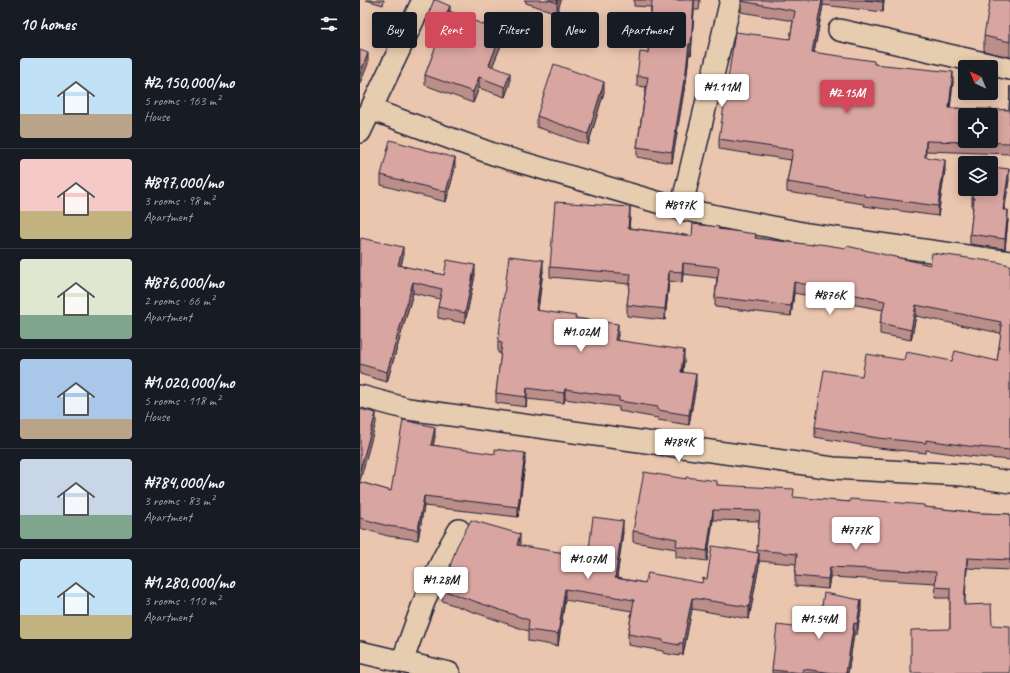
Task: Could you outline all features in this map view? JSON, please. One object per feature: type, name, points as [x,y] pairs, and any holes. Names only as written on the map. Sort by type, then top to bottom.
[{"type":"street","points":[[360,132],[423,0]]},
{"type":"street","points":[[681,209],[731,0]]},
{"type":"street","points":[[839,30],[1010,69]]},
{"type":"street","points":[[370,109],[493,154],[681,209],[807,234],[1010,262]]},
{"type":"street","points":[[360,396],[408,409],[833,468],[963,475],[1010,482]]},
{"type":"street","points":[[402,662],[428,588],[442,557],[459,530]]},
{"type":"street","points":[[360,652],[449,673]]},
{"type":"building","points":[[434,0],[450,6],[447,12],[429,12]]},
{"type":"building","points":[[549,0],[557,0],[557,3]]},
{"type":"building","points":[[652,0],[694,0],[691,44],[689,44],[685,80],[672,152],[637,147],[648,77],[637,76],[640,52],[648,53],[648,48],[686,48],[686,12],[651,12]]},
{"type":"building","points":[[741,0],[822,0],[812,52],[874,61],[874,64],[953,72],[949,108],[958,108],[958,142],[926,141],[925,157],[945,160],[938,206],[864,196],[864,194],[787,182],[793,150],[719,139],[735,32],[790,39],[795,11]]},
{"type":"building","points":[[865,0],[883,0],[883,2]]},
{"type":"building","points":[[990,0],[1010,0],[1010,42],[984,36]]},
{"type":"building","points":[[476,22],[484,25],[484,48],[496,48],[489,65],[510,73],[505,87],[479,77],[473,92],[425,75],[435,48],[476,48]]},
{"type":"building","points":[[360,50],[368,53],[360,74]]},
{"type":"building","points":[[554,64],[604,82],[588,134],[537,116]]},
{"type":"building","points":[[1010,86],[1010,143],[998,143],[998,110],[1009,110]]},
{"type":"building","points":[[390,140],[455,158],[446,192],[381,175]]},
{"type":"building","points":[[998,168],[1009,169],[1003,210],[1008,210],[1005,239],[970,234],[974,198],[972,198],[972,196],[998,196]]},
{"type":"building","points":[[555,202],[630,207],[628,228],[692,236],[693,224],[756,234],[755,238],[813,245],[813,243],[846,248],[847,246],[930,265],[932,253],[1010,265],[1010,450],[926,440],[926,443],[878,438],[815,427],[824,370],[862,376],[866,354],[904,360],[906,352],[952,361],[955,351],[997,361],[1002,325],[1000,325],[1001,322],[916,305],[911,330],[880,323],[885,301],[794,282],[791,306],[715,297],[719,267],[683,263],[682,272],[669,271],[665,309],[627,305],[631,274],[550,267]]},
{"type":"building","points":[[361,238],[403,247],[398,265],[444,275],[447,260],[475,265],[465,313],[438,307],[442,289],[413,282],[387,372],[360,364]]},
{"type":"building","points":[[509,256],[543,260],[536,310],[576,316],[575,318],[618,324],[615,340],[684,350],[681,372],[696,374],[689,415],[658,410],[658,407],[619,401],[619,397],[565,389],[564,393],[527,388],[526,397],[496,393],[502,343],[498,342]]},
{"type":"building","points":[[360,409],[376,413],[360,470]]},
{"type":"building","points":[[403,420],[435,427],[431,445],[495,454],[495,449],[525,453],[518,507],[424,496],[418,530],[388,526],[360,518],[360,482],[391,491]]},
{"type":"building","points":[[644,472],[686,479],[686,477],[717,481],[717,485],[794,489],[793,497],[850,502],[850,499],[878,501],[924,505],[924,507],[980,513],[1010,514],[1010,560],[967,558],[964,605],[991,604],[992,625],[1010,626],[1010,673],[911,673],[911,630],[950,629],[950,588],[935,587],[936,572],[830,567],[828,579],[795,576],[797,554],[757,550],[760,511],[713,510],[707,551],[676,546],[677,539],[633,531]]},
{"type":"building","points":[[593,517],[623,521],[615,578],[645,583],[648,573],[702,583],[703,578],[707,579],[712,546],[759,553],[749,607],[692,598],[683,643],[679,643],[679,645],[663,642],[663,640],[628,634],[634,600],[565,589],[558,634],[528,630],[529,620],[442,590],[457,546],[471,520],[520,534],[517,545],[588,557]]},
{"type":"building","points":[[824,593],[861,600],[857,624],[854,623],[846,673],[803,669],[803,673],[772,670],[777,625],[818,630]]}]
